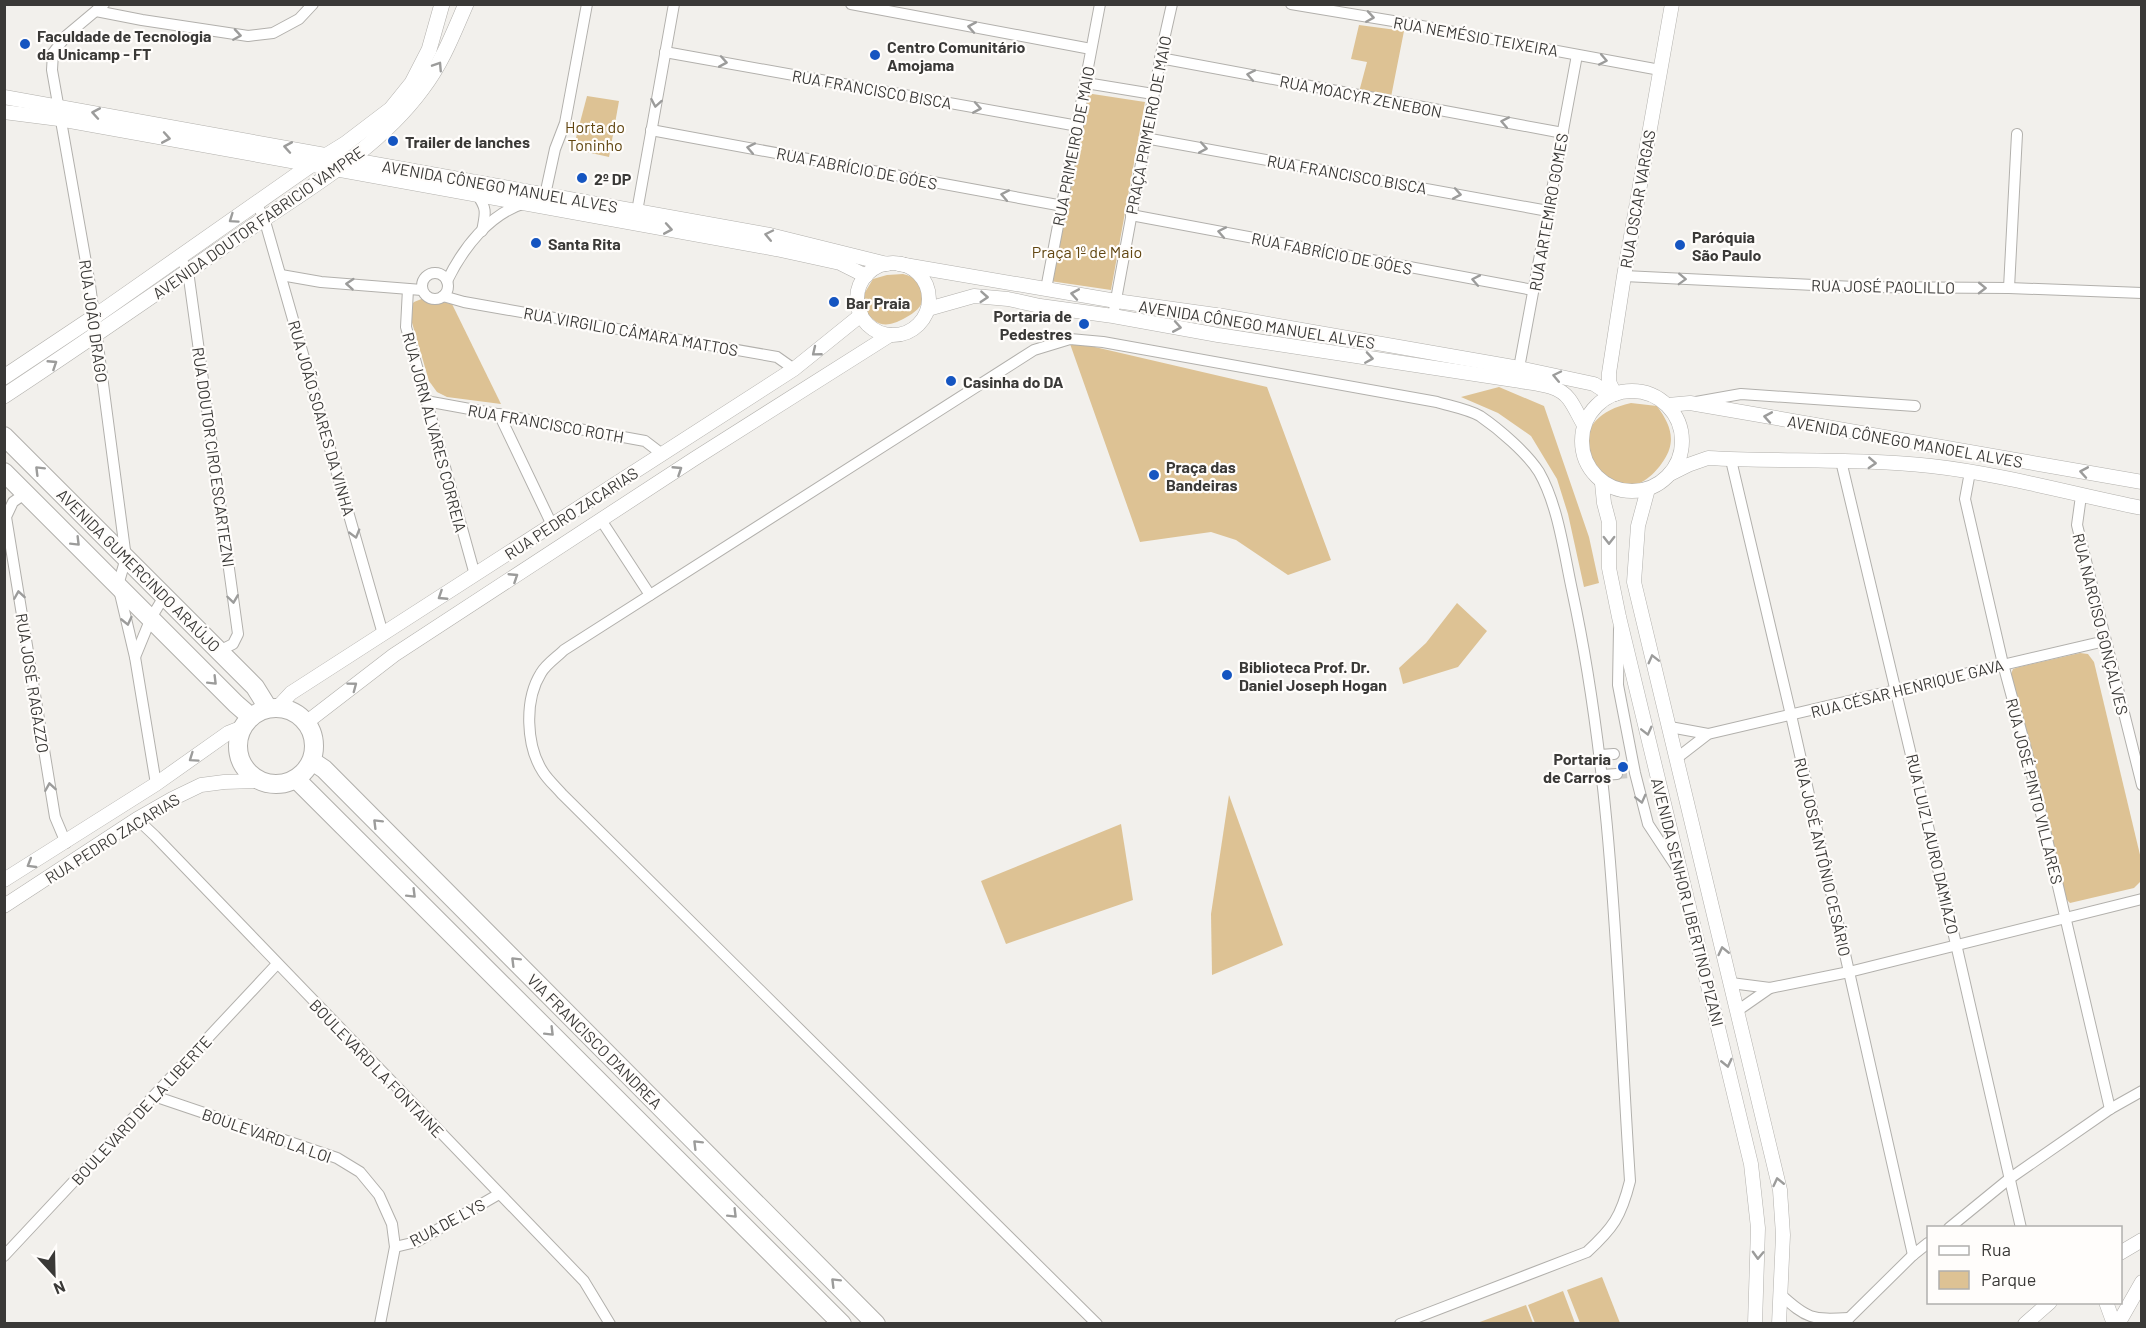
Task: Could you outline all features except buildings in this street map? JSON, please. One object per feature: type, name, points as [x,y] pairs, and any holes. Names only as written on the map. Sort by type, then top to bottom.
[{"type":"highway","name":"AVENIDA GUMERCINDO ARAÚJO","points":[[4,436],[165,595],[273,708]]},
{"type":"highway","name":"AVENIDA GUMERCINDO ARAÚJO","points":[[4,471],[236,704],[247,722]]},
{"type":"highway","points":[[273,708],[289,709],[299,714],[307,722],[313,734],[315,748],[312,761],[306,771],[296,779],[285,784],[261,781],[250,774],[242,764],[238,752],[238,739],[247,722],[273,708]]},
{"type":"highway","name":"VIA FRANCISCO D'ANDREA","points":[[312,761],[324,770],[876,1323]]},
{"type":"highway","name":"VIA FRANCISCO D'ANDREA","points":[[296,779],[839,1322]]},
{"type":"main road","name":"AVENIDA DOUTOR FABRICIO VAMPRE","points":[[4,377],[94,317],[391,109],[412,83],[429,50],[442,4]]},
{"type":"main road","name":"AVENIDA DOUTOR FABRICIO VAMPRE","points":[[4,396],[96,336],[352,159],[399,116],[422,90],[443,59],[466,4]]},
{"type":"street","points":[[100,8],[142,20],[248,36],[273,33],[299,19],[313,4]]},
{"type":"street","points":[[545,195],[555,149],[565,123],[587,4]]},
{"type":"street","points":[[635,217],[674,4]]},
{"type":"street","points":[[851,4],[1091,49]]},
{"type":"street","name":"RUA PRIMEIRO DE MAIO","points":[[1046,288],[1100,4]]},
{"type":"street","name":"PRAÇA PRIMEIRO DE MAIO","points":[[1113,316],[1153,94],[1172,4]]},
{"type":"street","name":"RUA NEMÉSIO TEIXEIRA","points":[[1291,4],[1660,70]]},
{"type":"street","name":"RUA OSCAR VARGAS","points":[[1613,394],[1609,373],[1672,4]]},
{"type":"street","name":"RUA JOÃO DRAGO","points":[[100,8],[67,35],[54,53],[52,70],[88,274],[126,558],[118,585],[135,657],[156,784]]},
{"type":"street","name":"RUA FRANCISCO BISCA","points":[[665,52],[1078,126]]},
{"type":"street","name":"RUA ARTEMIRO GOMES","points":[[1519,368],[1577,55]]},
{"type":"street","name":"RUA MOACYR ZENEBON","points":[[1160,58],[1563,133]]},
{"type":"street","points":[[1086,83],[1153,94]]},
{"type":"street","name":"AVENIDA CÔNEGO MANUEL ALVES","points":[[4,97],[58,112],[311,165],[525,203],[770,235],[893,264],[1116,301],[1223,316],[1519,368],[1594,384],[1613,394]]},
{"type":"street","name":"AVENIDA CÔNEGO MANUEL ALVES","points":[[4,112],[58,112],[327,154],[545,195],[840,263],[866,276]]},
{"type":"street","name":"RUA FABRÍCIO DE GÓES","points":[[651,130],[1063,206]]},
{"type":"street","points":[[2009,288],[2017,134]]},
{"type":"street","name":"RUA FRANCISCO BISCA","points":[[1145,138],[1548,211]]},
{"type":"street","points":[[477,195],[484,204],[486,213],[482,231]]},
{"type":"street","name":"RUA JOÃO SOARES DA VINHA","points":[[256,203],[264,218],[281,275],[383,634]]},
{"type":"street","points":[[444,285],[433,273],[426,276],[422,286],[427,297],[435,299],[444,285],[456,262],[467,245],[512,207],[525,203]]},
{"type":"street","name":"RUA FABRÍCIO DE GÓES","points":[[1131,215],[1533,290]]},
{"type":"street","name":"RUA DOUTOR CIRO ESCARTEZNI","points":[[179,256],[188,271],[238,634],[233,644],[219,651]]},
{"type":"street","points":[[893,264],[911,267],[920,275],[928,291],[928,309],[914,328],[902,334],[890,335],[878,332],[868,325],[861,315],[858,295],[866,276],[875,268],[893,264]]},
{"type":"street","points":[[281,275],[321,282],[408,289],[422,286]]},
{"type":"street","name":"RUA JOSÉ PAOLILLO","points":[[1624,276],[1855,286],[2009,288],[2142,294]]},
{"type":"street","name":"RUA VIRGILIO CÂMARA MATTOS","points":[[444,285],[464,302],[777,357],[794,369]]},
{"type":"street","points":[[1008,299],[1038,298],[1043,295],[1046,288]]},
{"type":"street","name":"RUA JORN ALVARES CORREIA","points":[[408,289],[406,327],[475,575]]},
{"type":"street","name":"AVENIDA CÔNEGO MANUEL ALVES","points":[[928,309],[975,296],[1008,299],[1230,337],[1551,387],[1563,393],[1570,401],[1584,425]]},
{"type":"street","name":"RUA PEDRO ZACARIAS","points":[[273,708],[291,693],[794,369],[861,315]]},
{"type":"street","name":"RUA PEDRO ZACARIAS","points":[[307,722],[394,656],[890,335]]},
{"type":"street","points":[[1097,1323],[561,794],[542,771],[533,747],[529,722],[532,696],[541,672],[564,650],[1034,350],[1070,339],[1102,342],[1437,402],[1478,415],[1512,441],[1539,472],[1554,508],[1582,635],[1600,755],[1630,1181],[1623,1209],[1608,1233],[1587,1252],[1400,1323]]},
{"type":"street","points":[[1629,391],[1643,392],[1657,397],[1668,405],[1677,417],[1682,432],[1679,461],[1670,474],[1660,483],[1648,489],[1632,492],[1602,483],[1591,471],[1584,457],[1581,441],[1584,425],[1590,413],[1599,403],[1613,394],[1629,391]]},
{"type":"street","points":[[1689,403],[1741,394],[1915,406]]},
{"type":"street","name":"RUA FRANCISCO ROTH","points":[[426,400],[645,441],[662,454]]},
{"type":"street","name":"AVENIDA CÔNEGO MANOEL ALVES","points":[[1668,405],[1689,403],[2142,482]]},
{"type":"street","points":[[499,414],[552,525]]},
{"type":"street","name":"AVENIDA CÔNEGO MANOEL ALVES","points":[[1670,474],[1708,458],[1931,466],[2142,508]]},
{"type":"street","name":"RUA JOSÉ ANTÔNIO CESÁRIO","points":[[1731,460],[1913,1255]]},
{"type":"street","name":"RUA LUIZ LAURO DAMIAZO","points":[[1841,461],[1897,691],[2021,1226]]},
{"type":"street","name":"RUA JOSÉ PINTO VILLARES","points":[[1970,472],[1965,499],[2110,1109]]},
{"type":"street","name":"AVENIDA SENHOR LIBERTINO PIZANI","points":[[1602,483],[1609,522],[1609,568],[1619,617],[1751,1164],[1758,1228],[1755,1323]]},
{"type":"street","name":"AVENIDA SENHOR LIBERTINO PIZANI","points":[[1648,489],[1638,526],[1634,582],[1780,1190],[1783,1235],[1779,1323]]},
{"type":"street","name":"RUA JOSÉ RAGAZZO","points":[[26,493],[13,502],[6,517],[55,817],[66,843]]},
{"type":"street","name":"RUA NARCISO GONÇALVES","points":[[2080,496],[2077,525],[2142,785]]},
{"type":"street","points":[[601,520],[650,594]]},
{"type":"street","points":[[135,657],[151,618],[165,595]]},
{"type":"street","points":[[1619,617],[1618,685],[1633,773],[1648,824],[1683,877]]},
{"type":"street","name":"RUA CÉSAR HENRIQUE GAVA","points":[[1670,727],[1708,734],[2105,641]]},
{"type":"street","name":"RUA PEDRO ZACARIAS","points":[[4,880],[66,843],[247,722]]},
{"type":"street","name":"RUA CÉSAR HENRIQUE GAVA","points":[[1677,758],[1708,734]]},
{"type":"street","points":[[1600,755],[1614,754]]},
{"type":"street","points":[[1602,775],[1617,774]]},
{"type":"street","name":"RUA PEDRO ZACARIAS","points":[[4,906],[137,819],[201,785],[261,781]]},
{"type":"street","name":"BOULEVARD LA FONTAINE","points":[[137,819],[584,1281],[610,1323]]},
{"type":"street","points":[[1731,983],[1770,988],[1849,972],[2142,899]]},
{"type":"street","name":"BOULEVARD DE LA LIBERTE","points":[[4,1256],[277,964]]},
{"type":"street","points":[[1737,1011],[1770,988]]},
{"type":"street","points":[[1950,1226],[2009,1179],[2110,1109],[2142,1091]]},
{"type":"street","name":"BOULEVARD LA LOI","points":[[154,1096],[326,1154],[360,1172],[379,1195],[392,1224],[395,1247],[380,1323]]},
{"type":"street","name":"RUA DE LYS","points":[[395,1247],[416,1242],[499,1194]]},
{"type":"street","points":[[2122,1252],[2142,1240]]},
{"type":"street","points":[[1780,1294],[1798,1311],[1811,1318],[1846,1321],[1913,1255],[1927,1244]]},
{"type":"street","points":[[2116,1323],[2142,1282]]},
{"type":"street","points":[[2025,1323],[2048,1304]]},
{"type":"street","points":[[2107,1304],[2116,1323]]},
{"type":"green space","points":[[1359,25],[1404,31],[1391,97],[1359,92],[1367,62],[1351,59]]},
{"type":"green space","name":"Praça 1º de Maio","points":[[1086,93],[1145,102],[1111,290],[1050,281]]},
{"type":"green space","name":"Horta do Toninho","points":[[587,96],[619,101],[609,157],[573,149]]},
{"type":"green space","points":[[903,274],[915,279],[920,285],[925,297],[919,307],[909,316],[892,324],[881,324],[872,319],[863,308],[864,294],[873,279]]},
{"type":"green space","points":[[424,298],[452,304],[501,404],[447,397],[437,392],[429,381],[408,309],[414,302]]},
{"type":"green space","points":[[1069,341],[1267,387],[1331,560],[1288,575],[1236,540],[1211,532],[1140,542]]},
{"type":"green space","points":[[1499,387],[1544,406],[1589,537],[1599,583],[1584,587],[1568,514],[1557,479],[1531,436],[1498,413],[1461,397]]},
{"type":"green space","points":[[1631,403],[1657,406],[1668,426],[1671,439],[1664,460],[1644,481],[1624,487],[1606,481],[1593,468],[1586,451],[1589,432],[1603,415]]},
{"type":"green space","points":[[1457,603],[1487,631],[1458,667],[1403,684],[1399,668],[1426,643]]},
{"type":"green space","points":[[2080,653],[2088,654],[2094,662],[2141,859],[2141,881],[2134,888],[2070,903],[2066,899],[2011,674],[2013,669],[2019,667]]},
{"type":"green space","points":[[1229,795],[1283,945],[1212,975],[1211,914]]},
{"type":"green space","points":[[1121,824],[1133,900],[1006,944],[981,881]]},
{"type":"green space","points":[[1602,1277],[1620,1323],[1580,1323],[1567,1290]]},
{"type":"green space","points":[[1563,1291],[1575,1323],[1535,1323],[1528,1305]]},
{"type":"green space","points":[[1526,1305],[1533,1323],[1477,1323]]},
{"type":"tunnel","points":[[1617,774],[1630,773]]},
{"type":"place","name":"Faculdade de Tecnologia da Unicamp - FT","points":[[25,44]]},
{"type":"place","name":"Centro Comunitário Amojama","points":[[875,55]]},
{"type":"place","name":"Trailer de lanches","points":[[393,141]]},
{"type":"place","name":"2º DP","points":[[582,178]]},
{"type":"place","name":"Santa Rita","points":[[536,243]]},
{"type":"place","name":"Paróquia São Paulo","points":[[1680,245]]},
{"type":"place","name":"Bar Praia","points":[[834,302]]},
{"type":"place","name":"Portaria de Pedestres","points":[[1084,324]]},
{"type":"place","name":"Casinha do DA","points":[[951,381]]},
{"type":"place","name":"Praça das Bandeiras","points":[[1154,475]]},
{"type":"place","name":"Biblioteca Prof. Dr. Daniel Joseph Hogan","points":[[1227,675]]},
{"type":"place","name":"Portaria de Carros","points":[[1623,767]]}]
